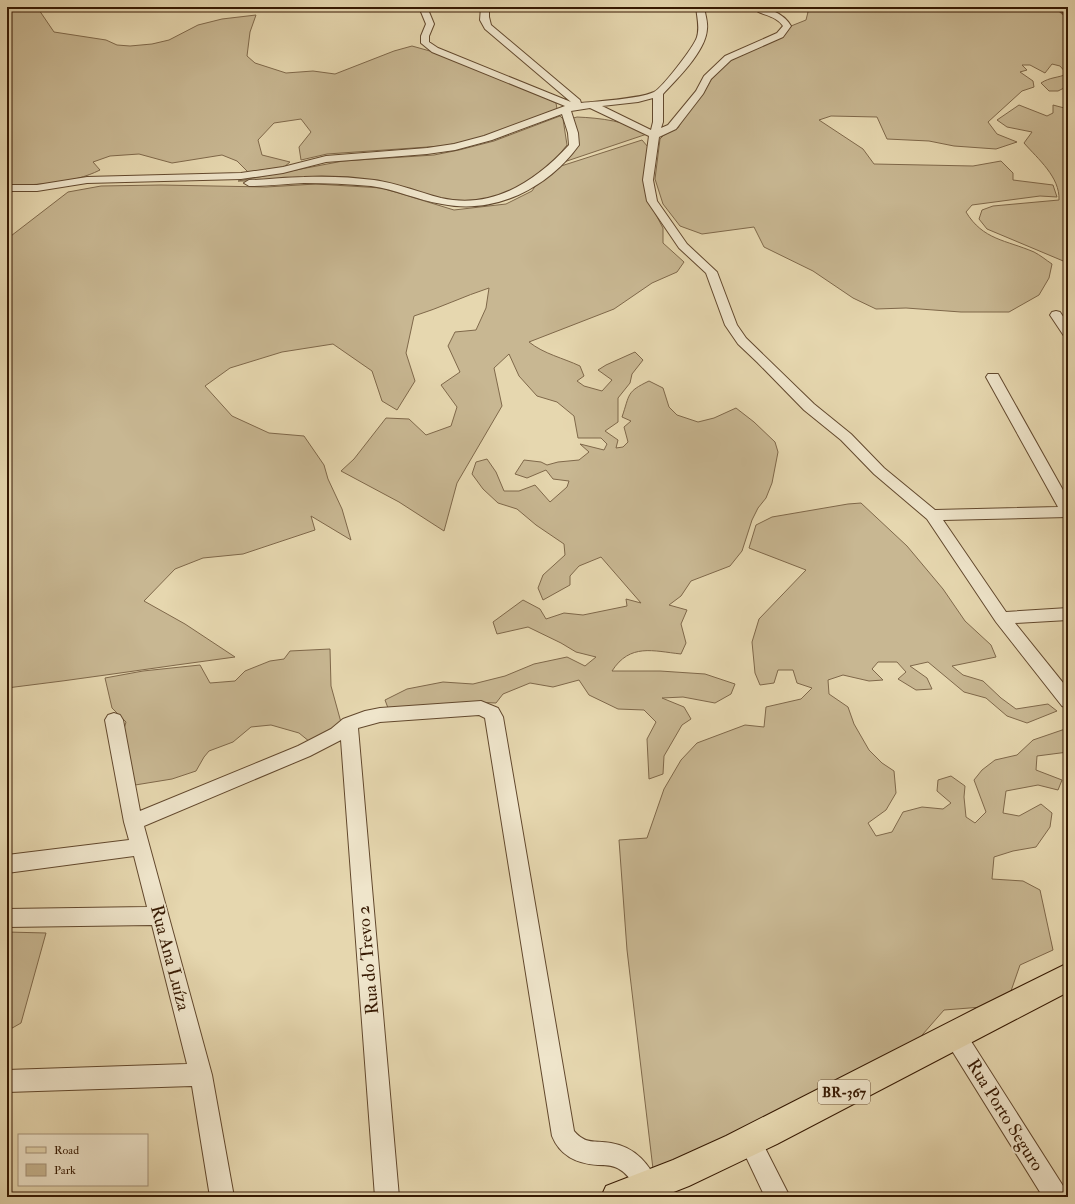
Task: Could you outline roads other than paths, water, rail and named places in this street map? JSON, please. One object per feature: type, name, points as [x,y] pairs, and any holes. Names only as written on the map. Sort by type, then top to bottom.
[{"type":"main road","name":"BR-367","points":[[617,1197],[648,1187],[700,1166],[750,1142],[954,1034],[1068,977]]},
{"type":"street","points":[[422,7],[430,24],[425,36],[425,43],[435,50],[478,68],[529,86],[579,107],[654,135],[672,127],[700,92],[707,78],[728,58],[780,35],[787,26],[785,20],[780,17],[755,7]]},
{"type":"street","points":[[485,7],[484,18],[488,27],[579,107]]},
{"type":"street","points":[[7,188],[37,188],[83,180],[241,176],[339,158],[427,151],[455,147],[494,136],[579,107],[638,99],[658,94],[692,54],[701,39],[703,28],[700,7]]},
{"type":"street","points":[[658,94],[658,122],[654,135],[648,180],[652,201],[683,246],[711,272],[731,325],[742,342],[762,359],[780,380],[809,407],[846,438],[878,471],[932,516],[1002,618],[1068,701]]},
{"type":"street","points":[[170,178],[270,183],[302,180],[372,183],[408,190],[442,202],[480,203],[506,198],[521,191],[564,156],[574,145],[573,133],[579,107]]},
{"type":"street","points":[[1056,316],[1068,333]]},
{"type":"street","points":[[932,516],[1068,512],[993,377]]},
{"type":"street","points":[[1002,618],[1068,614]]},
{"type":"street","points":[[133,822],[304,751],[337,734],[349,724],[365,718],[380,715],[481,708],[492,713],[496,724],[563,1136],[569,1145],[578,1151],[621,1157],[628,1161],[633,1165],[648,1187]]},
{"type":"street","name":"Rua Ana Luíza","points":[[114,720],[133,822],[141,847],[201,1075],[222,1197]]},
{"type":"street","name":"Rua do Trevo 2","points":[[349,724],[387,1197]]},
{"type":"street","points":[[7,864],[141,847]]},
{"type":"street","points":[[7,918],[158,916]]},
{"type":"street","name":"Rua Porto Seguro","points":[[954,1034],[1056,1197]]},
{"type":"street","points":[[7,1081],[201,1075]]},
{"type":"street","points":[[750,1142],[778,1197]]},
{"type":"waterway","points":[[1050,7],[1060,11],[1068,18]]}]
